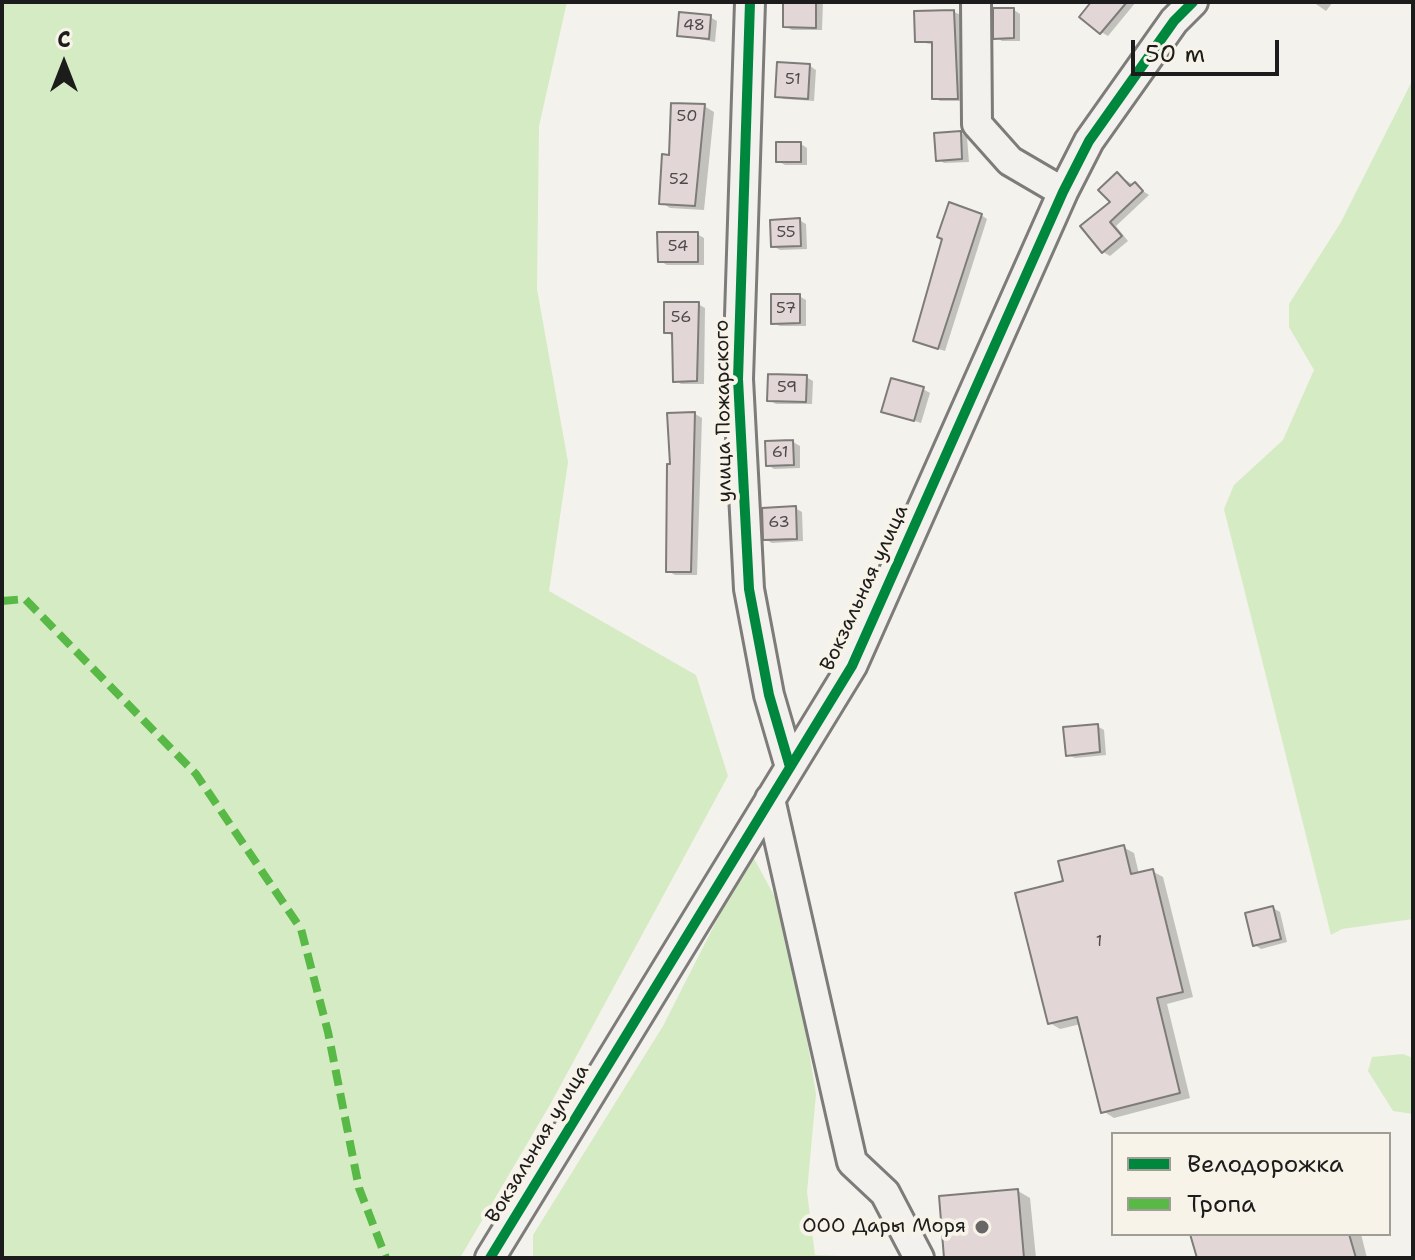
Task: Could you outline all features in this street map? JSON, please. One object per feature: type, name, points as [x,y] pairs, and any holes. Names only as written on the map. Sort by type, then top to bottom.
[{"type":"street","name":"улица Пожарского","points":[[750,2],[738,379],[741,439],[749,589],[769,695],[790,767]]},
{"type":"street","points":[[976,2],[977,124],[1010,161],[1063,192]]},
{"type":"street","name":"Вокзальная улица","points":[[490,1258],[852,666],[1063,192],[1089,141],[1174,21],[1193,2]]},
{"type":"street","points":[[770,799],[852,1162],[885,1193],[919,1258]]},
{"type":"green space","points":[[2,2],[567,2],[539,126],[537,289],[568,462],[549,591],[696,675],[728,776],[551,1103],[460,1258],[2,1258]]},
{"type":"green space","points":[[1413,79],[1413,919],[1342,929],[1331,935],[1224,509],[1234,485],[1283,440],[1314,370],[1289,327],[1289,304],[1341,222]]},
{"type":"green space","points":[[751,853],[787,919],[816,1094],[807,1192],[815,1255],[899,1258],[533,1258],[533,1235],[663,1026]]},
{"type":"green space","points":[[1403,1054],[1413,1058],[1413,1114],[1393,1111],[1368,1071],[1372,1057]]},
{"type":"building","points":[[783,2],[816,2],[816,28],[783,27]]},
{"type":"building","points":[[1091,2],[1127,2],[1100,34],[1079,17]]},
{"type":"building","points":[[993,8],[1014,8],[1014,38],[993,39]]},
{"type":"building","points":[[954,10],[958,99],[932,99],[932,42],[915,42],[914,11]]},
{"type":"building","points":[[679,12],[711,15],[709,39],[677,36]]},
{"type":"building","points":[[777,62],[810,64],[808,99],[775,97]]},
{"type":"building","points":[[671,103],[705,104],[695,206],[659,204],[662,154],[669,155]]},
{"type":"building","points":[[961,131],[962,159],[936,161],[934,133]]},
{"type":"building","points":[[776,142],[801,142],[801,162],[776,162]]},
{"type":"building","points":[[1117,172],[1130,186],[1135,182],[1143,191],[1110,222],[1122,236],[1102,253],[1080,226],[1110,202],[1098,190]]},
{"type":"building","points":[[949,202],[982,214],[938,349],[913,341],[942,239],[937,237]]},
{"type":"building","points":[[800,218],[801,246],[771,247],[770,220]]},
{"type":"building","points":[[657,232],[698,232],[698,262],[658,262]]},
{"type":"building","points":[[771,294],[800,294],[800,323],[771,324]]},
{"type":"building","points":[[664,302],[699,302],[697,381],[673,382],[672,333],[664,333]]},
{"type":"building","points":[[768,374],[807,375],[806,402],[767,401]]},
{"type":"building","points":[[891,378],[924,387],[914,421],[881,412]]},
{"type":"building","points":[[695,412],[691,572],[666,572],[667,464],[670,464],[667,413]]},
{"type":"building","points":[[793,440],[794,465],[766,466],[765,441]]},
{"type":"building","points":[[796,506],[797,539],[763,540],[762,508]]},
{"type":"building","points":[[1098,724],[1100,752],[1066,756],[1063,727]]},
{"type":"building","points":[[1124,845],[1131,874],[1153,869],[1183,992],[1157,998],[1180,1093],[1101,1113],[1077,1017],[1048,1024],[1015,893],[1063,881],[1058,861]]},
{"type":"building","points":[[1273,906],[1281,939],[1253,946],[1245,913]]},
{"type":"building","name":"ООО Дары Моря","points":[[1018,1189],[1024,1258],[944,1258],[939,1196]]},
{"type":"building","points":[[1191,1236],[1350,1236],[1356,1258],[1197,1258]]},
{"type":"marked path","points":[[2,601],[25,599],[196,774],[301,929],[328,1032],[359,1188],[386,1258]]},
{"type":"cycle path","points":[[750,2],[738,379],[749,589],[769,695],[790,767]]},
{"type":"cycle path","points":[[490,1258],[852,666],[1063,192],[1089,141],[1174,21],[1193,2]]},
{"type":"place","name":"ООО Дары Моря","points":[[982,1227]]}]
